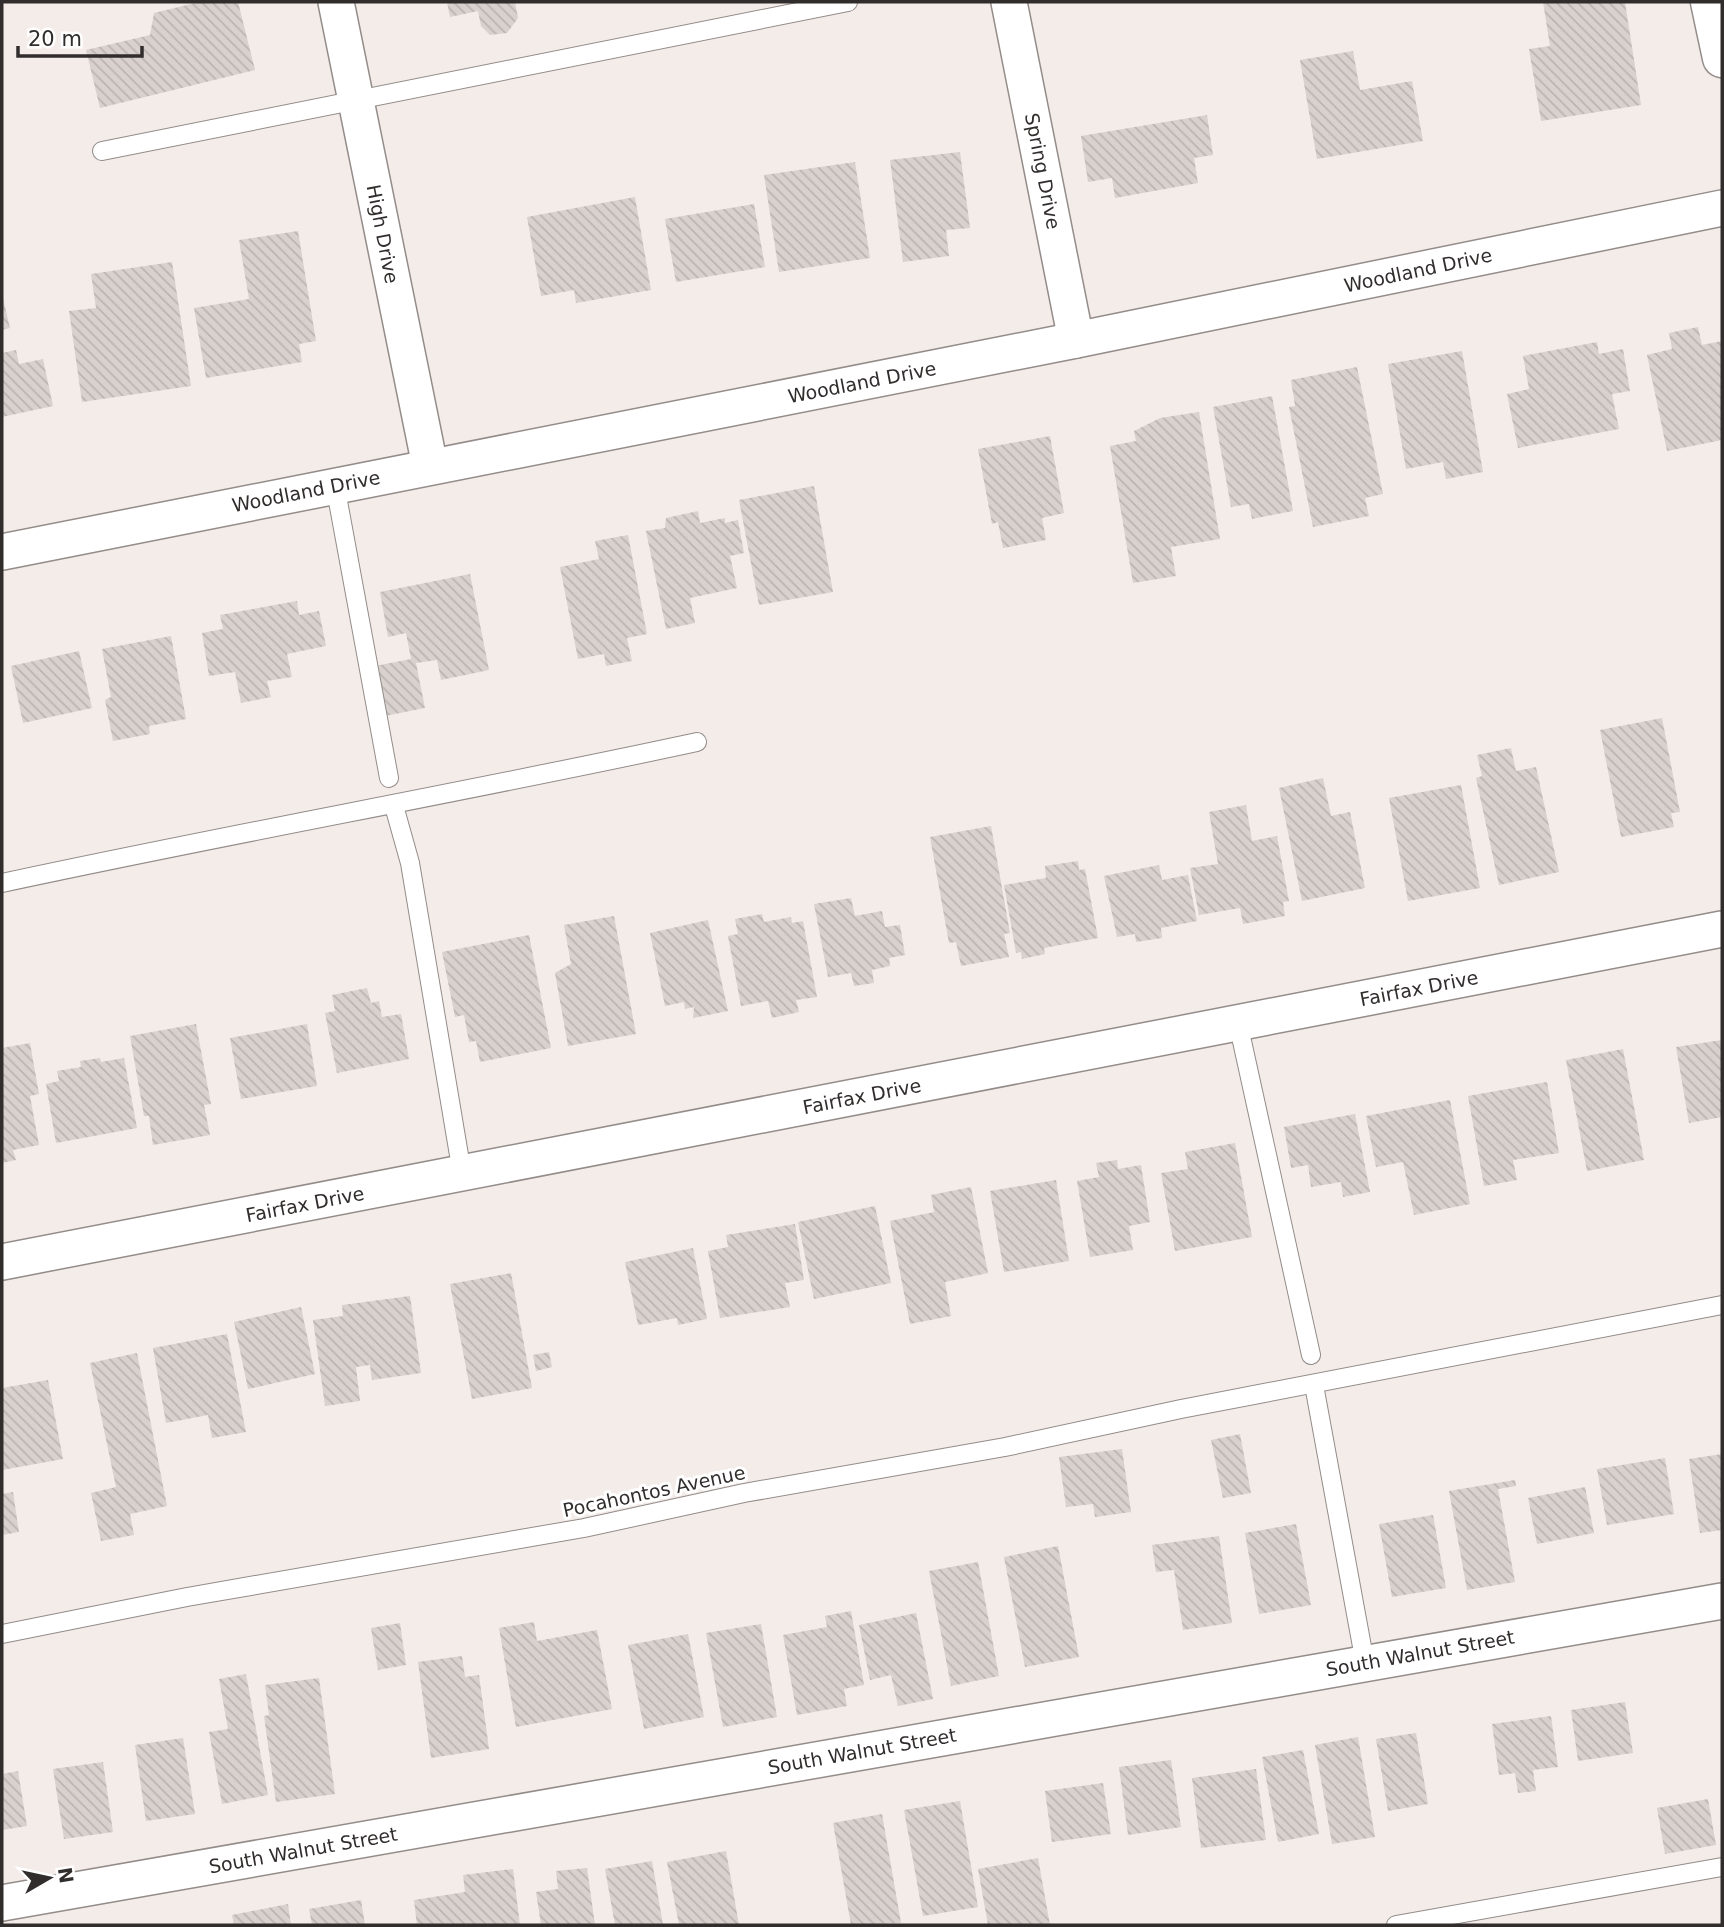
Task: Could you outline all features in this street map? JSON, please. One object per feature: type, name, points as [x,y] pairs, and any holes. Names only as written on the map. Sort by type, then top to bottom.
[{"type":"street","name":"High Drive","points":[[336,2],[429,466]]},
{"type":"street","name":"Spring Drive","points":[[1009,2],[1076,340]]},
{"type":"street","points":[[1710,2],[1722,58]]},
{"type":"street","name":"Woodland Drive","points":[[2,552],[1076,340],[1722,208]]},
{"type":"street","name":"Fairfax Drive","points":[[2,1262],[1722,929]]},
{"type":"street","name":"South Walnut Street","points":[[2,1903],[1722,1601]]},
{"type":"lane","points":[[103,151],[848,2]]},
{"type":"lane","points":[[335,485],[389,778]]},
{"type":"lane","points":[[2,883],[178,845],[394,806],[697,742]]},
{"type":"lane","points":[[394,806],[410,863],[462,1173]]},
{"type":"lane","points":[[1238,1023],[1311,1355]]},
{"type":"lane","name":"Pocahontos Avenue","points":[[2,1634],[187,1597],[584,1528],[744,1493],[1005,1447],[1722,1305]]},
{"type":"lane","points":[[1314,1385],[1365,1663]]},
{"type":"lane","points":[[1396,1925],[1722,1867]]},
{"type":"building","points":[[199,2],[238,2],[255,70],[100,108],[86,50],[150,35],[154,13]]},
{"type":"building","points":[[447,2],[515,2],[518,18],[507,33],[490,35],[481,26],[478,11],[450,17]]},
{"type":"building","points":[[1543,2],[1625,2],[1641,105],[1541,121],[1529,49],[1550,46]]},
{"type":"building","points":[[1353,51],[1360,90],[1412,81],[1423,141],[1317,159],[1300,60]]},
{"type":"building","points":[[1207,115],[1213,155],[1194,158],[1198,183],[1115,198],[1112,178],[1088,182],[1081,136]]},
{"type":"building","points":[[960,152],[970,228],[946,230],[949,256],[903,262],[890,160]]},
{"type":"building","points":[[855,162],[870,258],[779,272],[764,175]]},
{"type":"building","points":[[635,197],[651,290],[576,303],[574,290],[541,296],[527,217]]},
{"type":"building","points":[[754,204],[765,267],[676,282],[665,219]]},
{"type":"building","points":[[298,231],[316,341],[299,344],[302,362],[206,378],[194,308],[249,299],[239,240]]},
{"type":"building","points":[[172,262],[191,386],[82,402],[69,311],[96,308],[91,274]]},
{"type":"building","points":[[2,294],[10,328],[2,330]]},
{"type":"building","points":[[1698,327],[1702,345],[1722,341],[1722,440],[1667,451],[1647,355],[1672,349],[1669,333]]},
{"type":"building","points":[[1597,342],[1599,354],[1623,349],[1630,391],[1612,394],[1619,429],[1518,448],[1507,394],[1529,389],[1523,356]]},
{"type":"building","points":[[16,350],[19,364],[43,359],[53,406],[2,417],[2,353]]},
{"type":"building","points":[[1462,351],[1483,472],[1446,479],[1443,462],[1406,469],[1388,364]]},
{"type":"building","points":[[1357,367],[1383,494],[1365,498],[1369,516],[1313,527],[1289,407],[1295,406],[1291,380]]},
{"type":"building","points":[[1272,396],[1293,511],[1252,519],[1249,504],[1231,507],[1213,407]]},
{"type":"building","points":[[1199,412],[1220,539],[1171,547],[1176,576],[1133,583],[1110,446],[1136,441],[1134,431],[1160,418]]},
{"type":"building","points":[[1050,436],[1064,513],[1042,518],[1046,540],[1003,548],[998,522],[992,524],[978,449]]},
{"type":"building","points":[[814,486],[833,592],[759,605],[739,500]]},
{"type":"building","points":[[698,511],[700,523],[725,518],[725,523],[738,520],[744,553],[730,556],[737,588],[690,598],[695,623],[666,629],[646,531],[665,528],[666,518]]},
{"type":"building","points":[[628,535],[647,634],[627,638],[632,661],[606,666],[604,654],[578,659],[560,567],[599,559],[595,541]]},
{"type":"building","points":[[470,574],[489,670],[441,680],[437,660],[416,663],[425,708],[385,716],[375,666],[411,659],[406,633],[388,637],[380,592]]},
{"type":"building","points":[[297,601],[299,615],[319,611],[326,646],[287,654],[292,677],[267,681],[271,697],[241,703],[235,672],[209,676],[202,633],[223,629],[220,615]]},
{"type":"building","points":[[171,636],[186,719],[149,726],[150,734],[113,741],[105,700],[111,697],[102,649]]},
{"type":"building","points":[[79,651],[92,708],[23,723],[11,666]]},
{"type":"building","points":[[1662,718],[1680,812],[1671,813],[1674,827],[1621,837],[1600,730]]},
{"type":"building","points":[[1511,748],[1516,771],[1536,767],[1559,872],[1499,885],[1476,778],[1482,776],[1477,755]]},
{"type":"building","points":[[1323,778],[1331,816],[1350,812],[1365,888],[1302,901],[1279,788]]},
{"type":"building","points":[[1461,785],[1480,888],[1408,901],[1389,798]]},
{"type":"building","points":[[1246,805],[1252,841],[1277,836],[1289,901],[1283,902],[1285,916],[1243,924],[1240,908],[1199,915],[1190,868],[1218,864],[1209,812]]},
{"type":"building","points":[[991,826],[1010,933],[1004,934],[1009,957],[961,966],[956,942],[949,943],[930,837]]},
{"type":"building","points":[[1078,861],[1079,870],[1085,869],[1098,938],[1044,948],[1045,954],[1022,959],[1021,952],[1016,953],[1004,885],[1046,878],[1045,866]]},
{"type":"building","points":[[1159,865],[1162,880],[1188,875],[1197,921],[1161,928],[1162,938],[1136,942],[1135,934],[1117,937],[1104,876]]},
{"type":"building","points":[[851,898],[855,916],[882,911],[885,927],[900,925],[905,955],[889,958],[890,966],[872,970],[874,983],[854,986],[851,973],[828,977],[814,904]]},
{"type":"building","points":[[762,914],[764,922],[791,917],[792,923],[803,921],[817,997],[796,1000],[799,1012],[772,1018],[768,1001],[741,1006],[728,936],[738,934],[735,919]]},
{"type":"building","points":[[614,916],[636,1034],[568,1046],[555,973],[571,964],[564,925]]},
{"type":"building","points":[[708,920],[728,1011],[693,1018],[694,1007],[685,1009],[684,1002],[665,1006],[650,933]]},
{"type":"building","points":[[529,935],[551,1048],[480,1062],[476,1041],[469,1042],[464,1015],[455,1017],[442,952]]},
{"type":"building","points":[[367,988],[371,1003],[379,1001],[382,1017],[401,1014],[409,1059],[337,1073],[325,1013],[335,1011],[332,995]]},
{"type":"building","points":[[196,1024],[211,1104],[204,1105],[210,1135],[153,1145],[149,1116],[144,1116],[130,1036]]},
{"type":"building","points":[[307,1024],[317,1086],[241,1099],[230,1038]]},
{"type":"building","points":[[1722,1040],[1722,1117],[1689,1123],[1676,1047]]},
{"type":"building","points":[[30,1043],[39,1094],[30,1096],[39,1145],[13,1150],[16,1160],[2,1163],[2,1048]]},
{"type":"building","points":[[1623,1049],[1644,1160],[1587,1171],[1566,1060]]},
{"type":"building","points":[[100,1058],[101,1062],[124,1058],[137,1128],[56,1143],[46,1084],[59,1081],[57,1071],[81,1067],[80,1061]]},
{"type":"building","points":[[1547,1082],[1559,1153],[1513,1160],[1517,1180],[1484,1186],[1468,1096]]},
{"type":"building","points":[[1450,1100],[1470,1204],[1414,1215],[1403,1162],[1376,1167],[1366,1116]]},
{"type":"building","points":[[1355,1114],[1370,1192],[1343,1197],[1341,1182],[1311,1187],[1308,1165],[1291,1168],[1284,1127]]},
{"type":"building","points":[[1235,1143],[1252,1237],[1175,1251],[1161,1173],[1188,1169],[1185,1152]]},
{"type":"building","points":[[1117,1160],[1118,1169],[1141,1165],[1150,1222],[1129,1226],[1133,1250],[1090,1257],[1077,1181],[1099,1177],[1096,1163]]},
{"type":"building","points":[[1056,1180],[1069,1261],[1004,1272],[990,1191]]},
{"type":"building","points":[[971,1187],[988,1273],[945,1282],[951,1316],[910,1324],[890,1221],[934,1212],[931,1195]]},
{"type":"building","points":[[875,1206],[891,1283],[814,1299],[798,1222]]},
{"type":"building","points":[[795,1224],[804,1280],[785,1283],[790,1307],[720,1318],[708,1251],[728,1247],[726,1235]]},
{"type":"building","points":[[693,1248],[707,1319],[678,1325],[677,1318],[638,1325],[625,1262]]},
{"type":"building","points":[[511,1273],[532,1388],[472,1399],[450,1284]]},
{"type":"building","points":[[410,1296],[421,1373],[372,1380],[370,1365],[356,1367],[360,1401],[325,1406],[313,1320],[343,1316],[342,1305]]},
{"type":"building","points":[[301,1307],[315,1374],[248,1389],[234,1322]]},
{"type":"building","points":[[227,1334],[246,1432],[212,1438],[208,1415],[166,1423],[153,1348]]},
{"type":"building","points":[[549,1352],[552,1367],[536,1371],[533,1355]]},
{"type":"building","points":[[137,1353],[167,1506],[130,1514],[134,1535],[101,1541],[91,1493],[116,1487],[90,1363]]},
{"type":"building","points":[[48,1380],[63,1459],[2,1470],[2,1388]]},
{"type":"building","points":[[1240,1434],[1251,1493],[1223,1498],[1211,1440]]},
{"type":"building","points":[[1122,1449],[1131,1512],[1095,1517],[1093,1504],[1066,1507],[1059,1457]]},
{"type":"building","points":[[1722,1454],[1722,1530],[1700,1533],[1689,1459]]},
{"type":"building","points":[[1665,1458],[1674,1514],[1607,1525],[1597,1469]]},
{"type":"building","points":[[1515,1480],[1516,1486],[1498,1489],[1515,1582],[1467,1590],[1449,1491]]},
{"type":"building","points":[[1585,1487],[1594,1533],[1537,1544],[1528,1498]]},
{"type":"building","points":[[13,1492],[19,1532],[2,1535],[2,1494]]},
{"type":"building","points":[[1433,1515],[1446,1588],[1392,1597],[1379,1524]]},
{"type":"building","points":[[1296,1524],[1311,1605],[1259,1614],[1245,1533]]},
{"type":"building","points":[[1219,1536],[1232,1623],[1183,1630],[1174,1570],[1156,1572],[1152,1545]]},
{"type":"building","points":[[1058,1546],[1079,1657],[1025,1667],[1004,1557]]},
{"type":"building","points":[[978,1562],[999,1676],[951,1686],[929,1571]]},
{"type":"building","points":[[851,1611],[864,1685],[844,1689],[847,1706],[797,1715],[783,1635],[827,1627],[825,1616]]},
{"type":"building","points":[[916,1613],[933,1699],[898,1706],[891,1675],[870,1680],[859,1625]]},
{"type":"building","points":[[534,1622],[537,1641],[597,1630],[612,1709],[516,1727],[499,1628]]},
{"type":"building","points":[[400,1623],[406,1665],[378,1670],[371,1628]]},
{"type":"building","points":[[761,1624],[777,1717],[723,1727],[706,1633]]},
{"type":"building","points":[[688,1634],[704,1717],[644,1729],[628,1645]]},
{"type":"building","points":[[462,1656],[465,1677],[479,1675],[489,1749],[431,1758],[418,1662]]},
{"type":"building","points":[[246,1674],[268,1795],[222,1804],[209,1732],[228,1729],[219,1679]]},
{"type":"building","points":[[319,1678],[335,1794],[276,1802],[264,1716],[269,1715],[265,1685]]},
{"type":"building","points":[[1625,1702],[1633,1753],[1578,1761],[1571,1710]]},
{"type":"building","points":[[1551,1716],[1558,1767],[1533,1770],[1536,1791],[1518,1793],[1515,1773],[1499,1775],[1492,1724]]},
{"type":"building","points":[[1416,1733],[1428,1804],[1388,1811],[1376,1739]]},
{"type":"building","points":[[1358,1737],[1375,1837],[1332,1844],[1315,1745]]},
{"type":"building","points":[[183,1738],[195,1814],[146,1821],[135,1745]]},
{"type":"building","points":[[1303,1750],[1319,1834],[1278,1842],[1262,1757]]},
{"type":"building","points":[[1171,1760],[1181,1827],[1128,1835],[1119,1767]]},
{"type":"building","points":[[103,1762],[113,1832],[64,1839],[53,1769]]},
{"type":"building","points":[[1256,1769],[1266,1840],[1201,1848],[1192,1778]]},
{"type":"building","points":[[18,1771],[27,1826],[2,1830],[2,1774]]},
{"type":"building","points":[[1103,1783],[1111,1834],[1052,1842],[1045,1791]]},
{"type":"building","points":[[1708,1799],[1716,1845],[1665,1854],[1657,1808]]},
{"type":"building","points":[[960,1801],[978,1907],[923,1916],[904,1810]]},
{"type":"building","points":[[882,1814],[901,1923],[851,1925],[833,1823]]},
{"type":"building","points":[[726,1851],[739,1925],[679,1925],[667,1862]]},
{"type":"building","points":[[1038,1858],[1050,1925],[988,1925],[978,1869]]},
{"type":"building","points":[[652,1861],[663,1925],[615,1925],[605,1869]]},
{"type":"building","points":[[587,1868],[595,1925],[541,1925],[536,1892],[558,1889],[556,1871]]},
{"type":"building","points":[[513,1869],[520,1925],[417,1925],[414,1900],[465,1892],[463,1875]]},
{"type":"building","points":[[361,1900],[365,1925],[312,1925],[309,1909]]},
{"type":"building","points":[[288,1904],[291,1925],[234,1925],[232,1915]]}]
